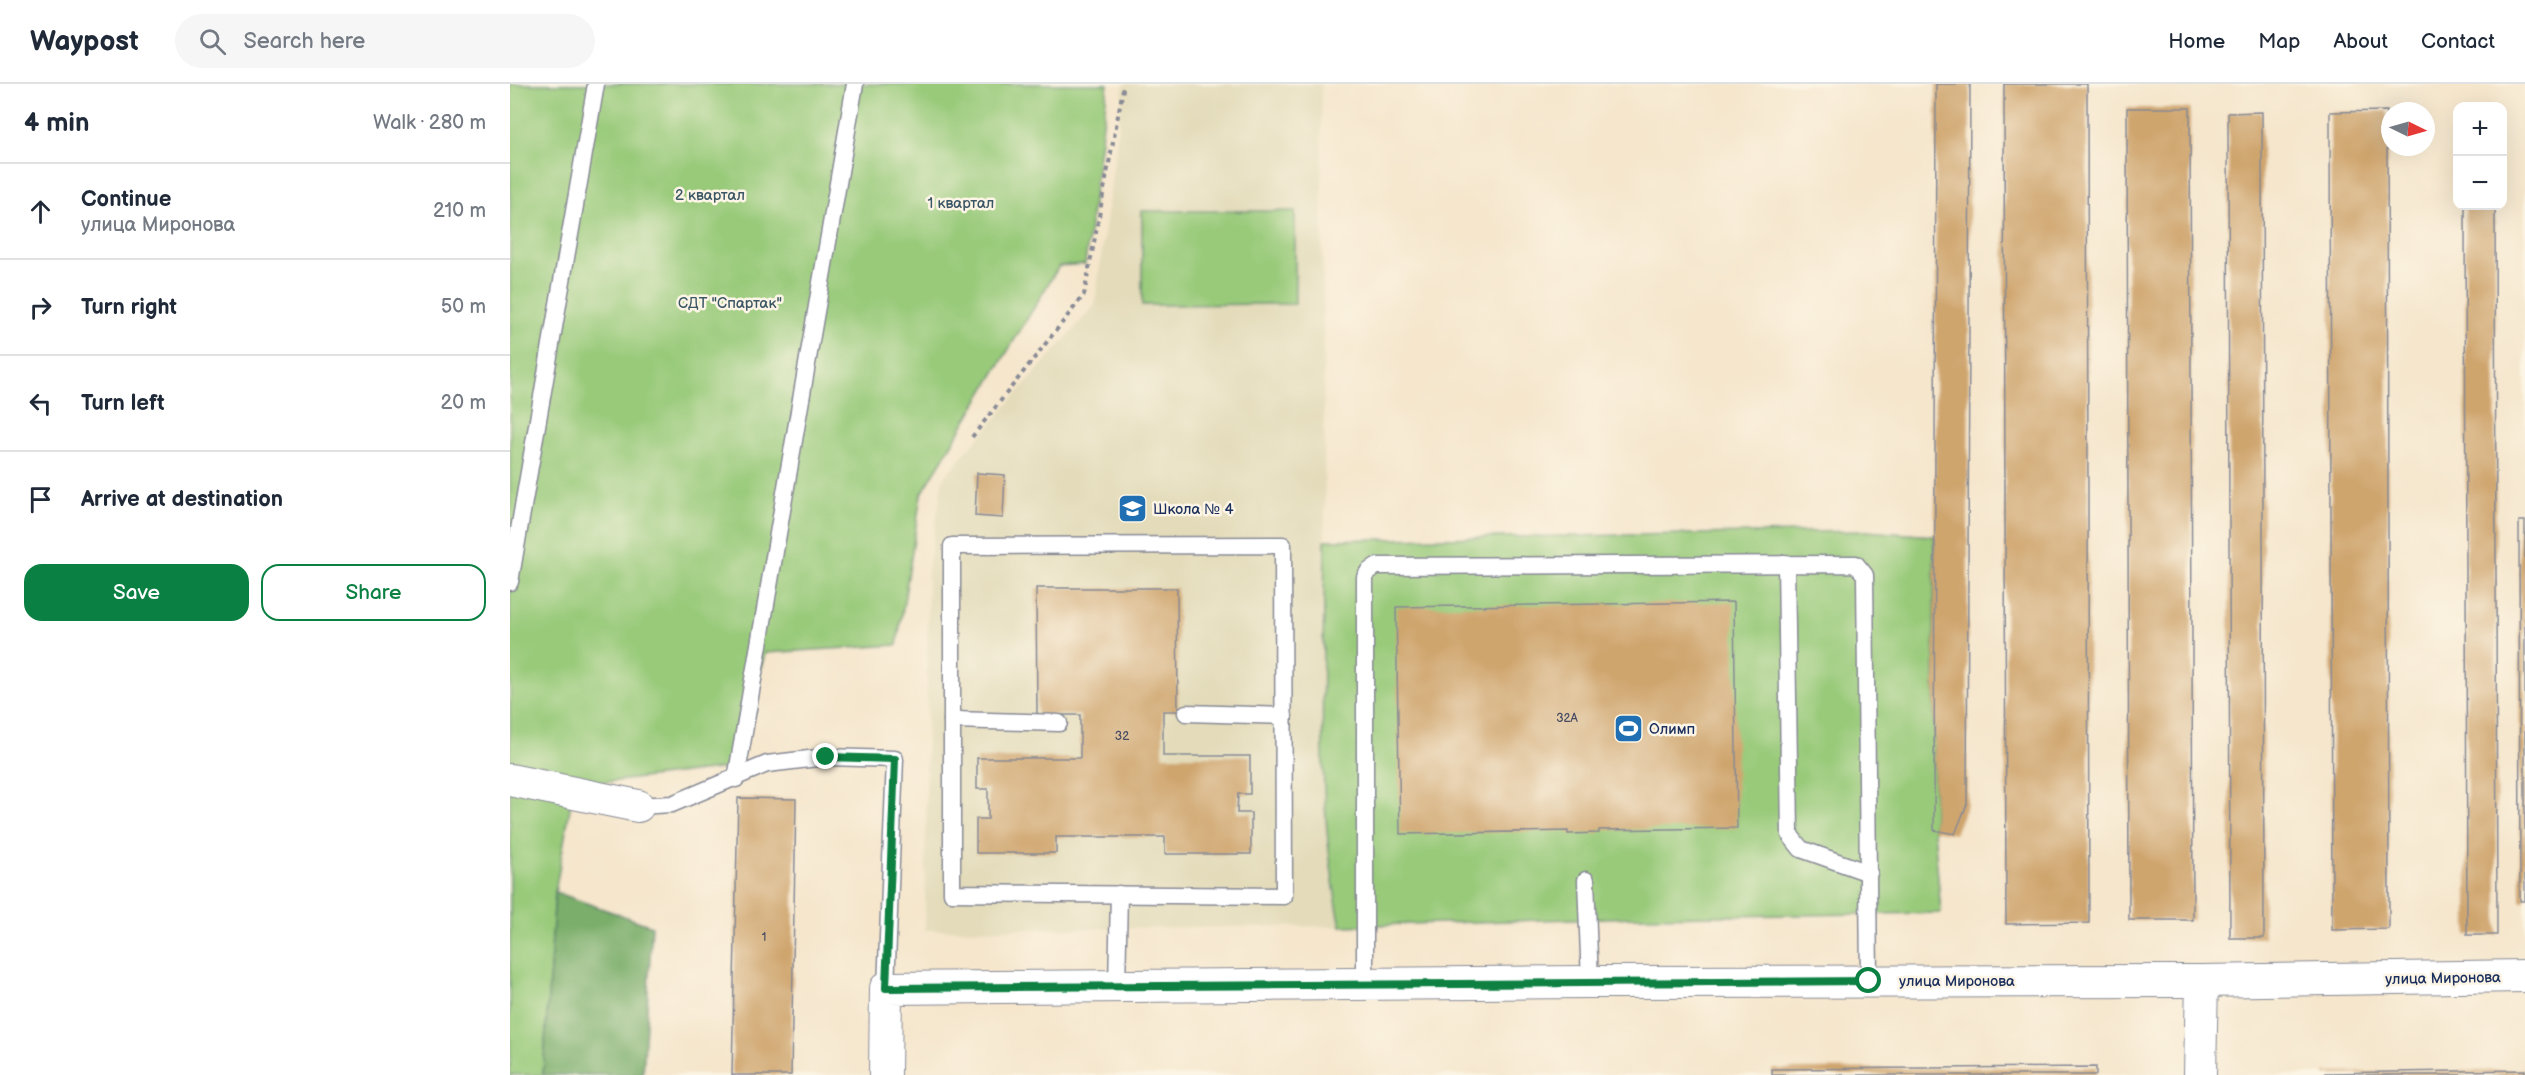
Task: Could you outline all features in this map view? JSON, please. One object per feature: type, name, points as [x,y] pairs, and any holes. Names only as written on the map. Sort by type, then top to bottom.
[{"type":"street","points":[[510,780],[638,806]]},
{"type":"street","name":"улица Миронова","points":[[886,988],[1590,982],[2202,981],[2525,976]]},
{"type":"street","points":[[2200,1075],[2202,981]]},
{"type":"street","points":[[885,1075],[886,988]]},
{"type":"lane","points":[[510,582],[596,84]]},
{"type":"lane","points":[[736,779],[855,84]]},
{"type":"lane","points":[[1283,545],[1284,896],[952,893],[952,720],[952,546],[1283,545]]},
{"type":"lane","points":[[1786,563],[1790,835],[1801,849],[1869,873]]},
{"type":"lane","points":[[1365,984],[1365,578],[1368,572],[1376,566],[1786,563],[1856,564],[1865,575],[1869,981]]},
{"type":"lane","points":[[1186,712],[1284,716]]},
{"type":"lane","points":[[952,720],[1059,723]]},
{"type":"lane","points":[[638,806],[672,804],[767,764],[826,757],[895,759],[886,988]]},
{"type":"lane","points":[[1586,879],[1590,982]]},
{"type":"lane","points":[[1117,986],[1119,894]]},
{"type":"path","points":[[972,437],[1084,295],[1124,84]]},
{"type":"shaded area","name":"Школа № 4","points":[[1124,84],[1321,84],[1325,540],[1323,758],[1330,876],[1341,926],[925,930],[928,569],[943,478],[1095,305]]},
{"type":"green space","name":"СДТ \"Спартак\"","points":[[510,84],[1108,84],[1085,264],[1059,266],[921,495],[897,645],[765,653],[735,767],[574,786],[555,892],[543,1075],[510,1075]]},
{"type":"green space","points":[[1142,211],[1295,211],[1295,304],[1142,305]]},
{"type":"green space","name":"Олимп","points":[[1866,531],[1934,536],[1934,830],[1941,913],[1640,917],[1341,926],[1327,831],[1322,734],[1325,540]]},
{"type":"green space","points":[[555,892],[652,926],[643,1075],[543,1075]]},
{"type":"building","points":[[1936,84],[1970,84],[1967,804],[1955,834],[1934,830]]},
{"type":"building","points":[[2004,84],[2087,84],[2089,923],[2006,924]]},
{"type":"building","points":[[2127,108],[2190,108],[2193,920],[2129,920]]},
{"type":"building","points":[[2381,111],[2381,156],[2387,156],[2389,929],[2332,930],[2330,112]]},
{"type":"building","points":[[2262,112],[2264,938],[2230,938],[2228,113]]},
{"type":"building","points":[[2465,210],[2495,210],[2497,935],[2467,935]]},
{"type":"building","points":[[977,473],[1005,475],[1003,518],[975,516]]},
{"type":"building","points":[[2519,521],[2525,521],[2525,901],[2520,901]]},
{"type":"building","points":[[1036,588],[1177,588],[1178,711],[1163,711],[1163,756],[1250,756],[1250,794],[1238,794],[1237,813],[1251,813],[1251,854],[1165,854],[1165,837],[1056,837],[1056,853],[976,853],[976,819],[988,819],[988,789],[977,789],[977,758],[1080,758],[1080,715],[1037,715]]},
{"type":"building","name":"Олимп","points":[[1734,602],[1737,828],[1599,830],[1599,833],[1568,834],[1568,831],[1400,834],[1396,607]]},
{"type":"building","points":[[738,798],[796,799],[791,1075],[732,1075]]},
{"type":"building","points":[[2096,1067],[2096,1075],[1772,1075],[1772,1069]]},
{"type":"building","points":[[2525,1070],[2525,1075],[2325,1075],[2325,1073]]},
{"type":"place","name":"Школа № 4","points":[[1132,509]]},
{"type":"place","name":"Олимп","points":[[1628,729]]},
{"type":"route","points":[[826,757],[895,759],[886,988],[1869,981]]},
{"type":"park label","name":"2 квартал","points":[[710,195]]},
{"type":"park label","name":"1 квартал","points":[[961,203]]}]
